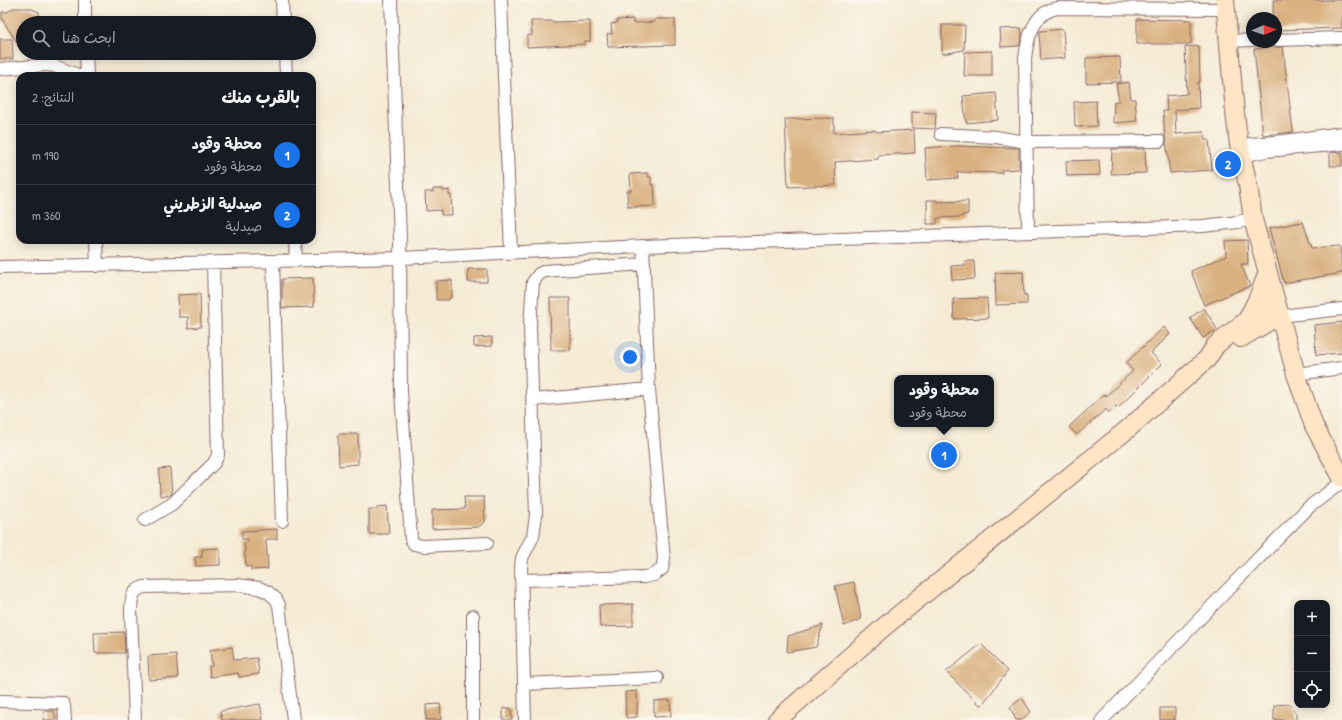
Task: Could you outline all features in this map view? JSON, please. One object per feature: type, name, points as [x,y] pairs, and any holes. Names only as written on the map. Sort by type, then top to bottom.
[{"type":"main road","points":[[1225,5],[1240,150],[1253,219],[1296,374],[1314,426],[1342,478]]},
{"type":"main road","points":[[1247,327],[1268,272]]},
{"type":"main road","points":[[777,720],[885,626],[1129,428],[1207,358],[1216,346],[1278,308]]},
{"type":"main road","points":[[1247,327],[1267,332],[1279,339],[1290,350]]},
{"type":"street","points":[[85,0],[85,16]]},
{"type":"street","points":[[282,0],[283,16]]},
{"type":"street","points":[[391,0],[400,258],[401,391],[412,541],[416,545],[423,546],[487,544]]},
{"type":"street","points":[[501,0],[511,253]]},
{"type":"street","points":[[1028,232],[1026,48],[1034,25],[1044,12],[1058,8],[1225,5]]},
{"type":"street","points":[[1282,40],[1342,38]]},
{"type":"street","points":[[1228,41],[1246,40]]},
{"type":"street","points":[[86,60],[87,72]]},
{"type":"street","points":[[285,60],[286,72]]},
{"type":"street","points":[[0,69],[50,66],[71,72]]},
{"type":"street","points":[[1240,150],[1284,141],[1342,133]]},
{"type":"street","points":[[941,134],[996,137],[1026,142],[1159,141]]},
{"type":"street","points":[[1240,150],[1266,151],[1342,144]]},
{"type":"street","points":[[0,267],[400,258],[643,246],[1203,226],[1253,219]]},
{"type":"street","points":[[96,244],[97,266]]},
{"type":"street","points":[[295,244],[296,261]]},
{"type":"street","points":[[521,580],[644,577],[654,575],[662,569],[664,559],[649,389],[643,246]]},
{"type":"street","points":[[273,262],[282,521]]},
{"type":"street","points":[[145,520],[172,504],[214,462],[218,455],[213,263]]},
{"type":"street","points":[[525,720],[521,580],[522,558],[533,536],[536,515],[531,319],[533,282],[539,274],[544,271],[644,264]]},
{"type":"street","points":[[1278,308],[1342,309]]},
{"type":"street","points":[[1296,374],[1342,368]]},
{"type":"street","points":[[533,400],[649,389]]},
{"type":"street","points":[[1102,720],[1240,576],[1309,507],[1342,482]]},
{"type":"street","points":[[135,720],[131,610],[134,593],[138,589],[144,587],[238,585],[259,588],[268,592],[276,599],[279,605],[293,720]]},
{"type":"street","points":[[473,616],[473,720]]},
{"type":"street","points":[[524,684],[656,678]]},
{"type":"street","points":[[0,701],[63,703],[64,720]]},
{"type":"building","points":[[1273,0],[1342,0],[1342,28],[1282,30],[1282,12],[1273,12]]},
{"type":"building","points":[[13,8],[29,8],[39,12],[39,16],[16,16],[16,41],[2,19],[2,12],[8,12]]},
{"type":"building","points":[[633,19],[633,23],[655,22],[655,19],[675,19],[675,45],[608,47],[607,34],[612,34],[611,24],[617,23],[617,20]]},
{"type":"building","points":[[1137,19],[1191,20],[1191,44],[1137,44]]},
{"type":"building","points":[[531,21],[590,21],[590,41],[585,41],[585,44],[527,47],[527,36],[532,35]]},
{"type":"building","points":[[942,25],[965,25],[964,50],[942,54]]},
{"type":"building","points":[[1021,28],[1022,37],[1019,46],[1001,47],[1000,29]]},
{"type":"building","points":[[1063,29],[1065,58],[1041,60],[1040,31]]},
{"type":"building","points":[[0,39],[12,39],[13,59],[0,59]]},
{"type":"building","points":[[1199,46],[1199,108],[1175,110],[1176,134],[1204,132],[1205,140],[1209,140],[1212,170],[1170,173],[1163,111],[1167,111],[1166,96],[1187,94],[1185,47]]},
{"type":"building","points":[[1283,47],[1293,132],[1263,135],[1254,49]]},
{"type":"building","points":[[992,51],[992,76],[964,76],[965,52]]},
{"type":"building","points":[[1120,57],[1121,82],[1086,83],[1086,58]]},
{"type":"building","points":[[1129,82],[1131,99],[1135,99],[1137,121],[1113,123],[1114,101],[1119,101],[1116,84]]},
{"type":"building","points":[[996,93],[998,120],[966,123],[963,96]]},
{"type":"building","points":[[1096,101],[1097,126],[1075,127],[1074,102]]},
{"type":"building","points":[[912,112],[936,113],[935,129],[912,128]]},
{"type":"building","points":[[834,118],[834,133],[875,130],[876,132],[914,130],[915,153],[878,155],[878,159],[835,162],[836,185],[788,187],[785,119]]},
{"type":"building","points":[[955,146],[1019,148],[1019,169],[1002,170],[1002,173],[957,172],[958,178],[927,180],[925,148]]},
{"type":"building","points":[[1112,149],[1145,149],[1146,173],[1111,174]]},
{"type":"building","points":[[1342,152],[1342,166],[1330,166],[1330,153]]},
{"type":"building","points":[[1099,160],[1100,175],[1067,176],[1066,161]]},
{"type":"building","points":[[648,173],[648,177],[651,177],[651,185],[654,185],[655,206],[628,207],[627,191],[631,191],[630,174]]},
{"type":"building","points":[[433,189],[443,189],[443,191],[449,190],[449,195],[451,195],[452,215],[441,215],[441,210],[426,211],[425,192],[433,192]]},
{"type":"building","points":[[927,200],[937,200],[937,202],[968,201],[968,214],[962,215],[962,217],[937,218],[937,224],[927,224]]},
{"type":"building","points":[[1303,222],[1312,248],[1340,246],[1342,273],[1284,283],[1269,228]]},
{"type":"building","points":[[1247,240],[1248,264],[1241,264],[1250,286],[1204,305],[1191,271],[1226,256],[1225,241]]},
{"type":"building","points":[[965,261],[974,261],[975,279],[952,280],[951,266],[965,265]]},
{"type":"building","points":[[468,269],[487,269],[487,282],[468,282]]},
{"type":"building","points":[[1023,272],[1024,295],[1027,295],[1027,304],[996,305],[995,273]]},
{"type":"building","points":[[313,278],[314,307],[282,308],[282,279]]},
{"type":"building","points":[[452,280],[452,297],[449,298],[449,300],[436,300],[436,281]]},
{"type":"building","points":[[200,294],[201,327],[188,328],[188,317],[179,317],[178,295]]},
{"type":"building","points":[[550,298],[570,298],[570,350],[551,350]]},
{"type":"building","points":[[987,298],[988,318],[954,319],[953,299]]},
{"type":"building","points":[[1204,308],[1217,329],[1203,338],[1190,318]]},
{"type":"building","points":[[1342,322],[1342,353],[1316,355],[1314,325]]},
{"type":"building","points":[[1164,327],[1170,334],[1151,353],[1162,364],[1118,408],[1116,406],[1109,413],[1106,409],[1077,435],[1069,427],[1104,394],[1106,396],[1133,371],[1126,363]]},
{"type":"building","points":[[492,337],[492,346],[474,347],[474,338]]},
{"type":"building","points":[[338,434],[358,434],[358,464],[339,466]]},
{"type":"building","points":[[170,468],[172,494],[160,496],[159,469]]},
{"type":"building","points":[[464,497],[484,497],[485,522],[478,527],[432,529],[432,510],[465,509]]},
{"type":"building","points":[[387,506],[389,534],[369,534],[369,509],[377,509],[377,507]]},
{"type":"building","points":[[277,529],[277,539],[266,539],[268,569],[251,570],[251,566],[246,567],[244,543],[248,542],[248,539],[242,539],[242,531]]},
{"type":"building","points":[[220,548],[220,565],[196,566],[195,557],[202,557],[202,549]]},
{"type":"building","points":[[854,582],[861,619],[844,626],[835,586]]},
{"type":"building","points":[[633,604],[633,626],[600,627],[599,605]]},
{"type":"building","points":[[823,625],[816,647],[787,652],[788,636]]},
{"type":"building","points":[[124,632],[125,653],[95,653],[94,633]]},
{"type":"building","points":[[981,644],[1008,671],[981,706],[946,672]]},
{"type":"building","points":[[232,647],[234,660],[257,658],[259,674],[239,677],[238,673],[210,677],[209,666],[212,666],[210,650]]},
{"type":"building","points":[[176,654],[178,678],[149,680],[148,656]]},
{"type":"building","points":[[637,691],[637,717],[626,718],[625,692]]},
{"type":"building","points":[[1022,698],[1031,712],[1021,720],[1016,720],[1010,707]]},
{"type":"building","points":[[670,700],[671,716],[654,717],[654,701]]},
{"type":"building","points":[[260,704],[263,720],[222,720],[220,711]]},
{"type":"building","points":[[440,704],[441,720],[426,720],[426,705]]},
{"type":"building","points":[[1289,704],[1296,713],[1296,720],[1274,720],[1274,705]]},
{"type":"building","points":[[503,708],[511,708],[512,720],[503,720]]},
{"type":"building","points":[[1160,708],[1175,708],[1175,720],[1160,720]]},
{"type":"building","points":[[44,711],[54,711],[56,720],[43,720]]},
{"type":"place","name":"صيدلية الزطريني","points":[[1228,164]]},
{"type":"place","name":"محطة وقود","points":[[944,455]]}]
